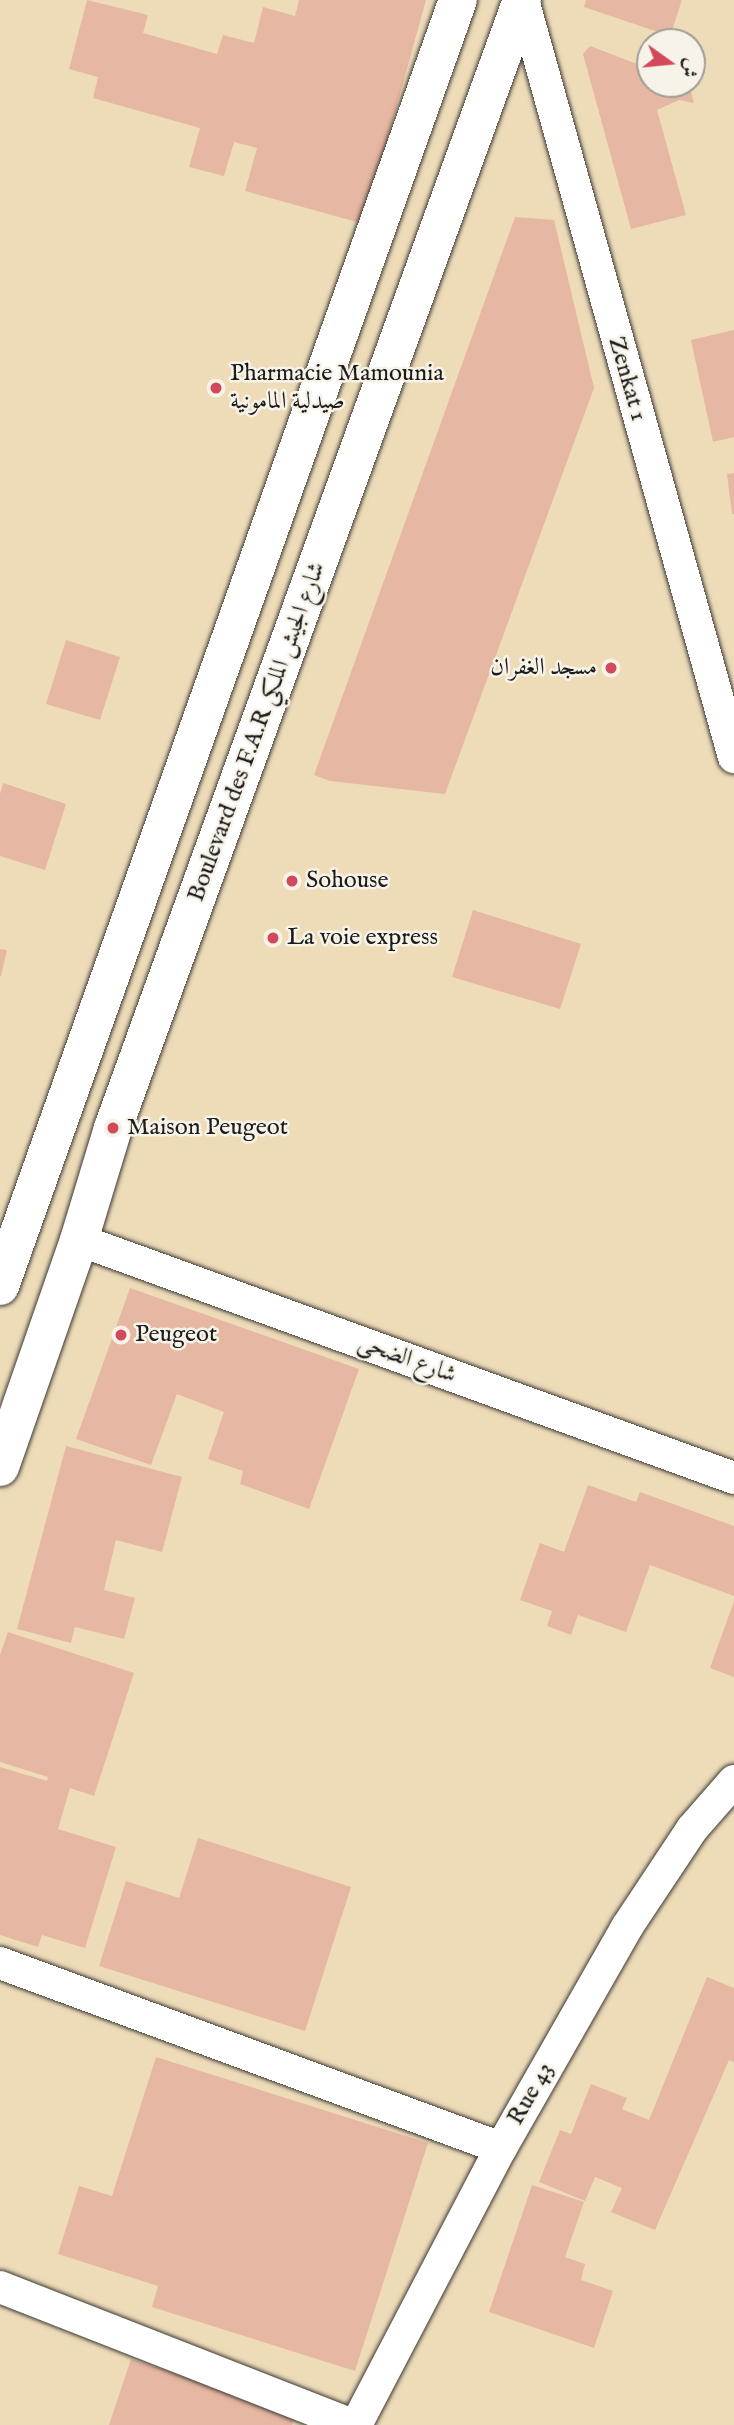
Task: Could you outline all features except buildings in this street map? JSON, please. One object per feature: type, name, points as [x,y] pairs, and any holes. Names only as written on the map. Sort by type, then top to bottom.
[{"type":"main road","points":[[0,1286],[458,0]]},
{"type":"main road","name":"Boulevard des F.A.R شارع الجيش الملكي","points":[[0,1467],[79,1240],[113,1128],[522,0]]},
{"type":"street","name":"Zenkat 1","points":[[522,0],[734,757]]},
{"type":"street","name":"شارع الضحى","points":[[79,1240],[734,1478]]},
{"type":"street","name":"Rue 43","points":[[354,2425],[500,2148],[659,1875],[692,1829],[734,1781]]},
{"type":"street","points":[[0,1963],[500,2148]]},
{"type":"street","points":[[0,2287],[354,2425]]},
{"type":"place","name":"Pharmacie Mamounia صيدلية المامونية","points":[[216,388]]},
{"type":"place","name":"مسجد الغفران","points":[[611,668]]},
{"type":"place","name":"Sohouse","points":[[292,881]]},
{"type":"place","name":"La voie express","points":[[273,938]]},
{"type":"place","name":"Maison Peugeot","points":[[113,1128]]},
{"type":"place","name":"Peugeot","points":[[121,1335]]}]
